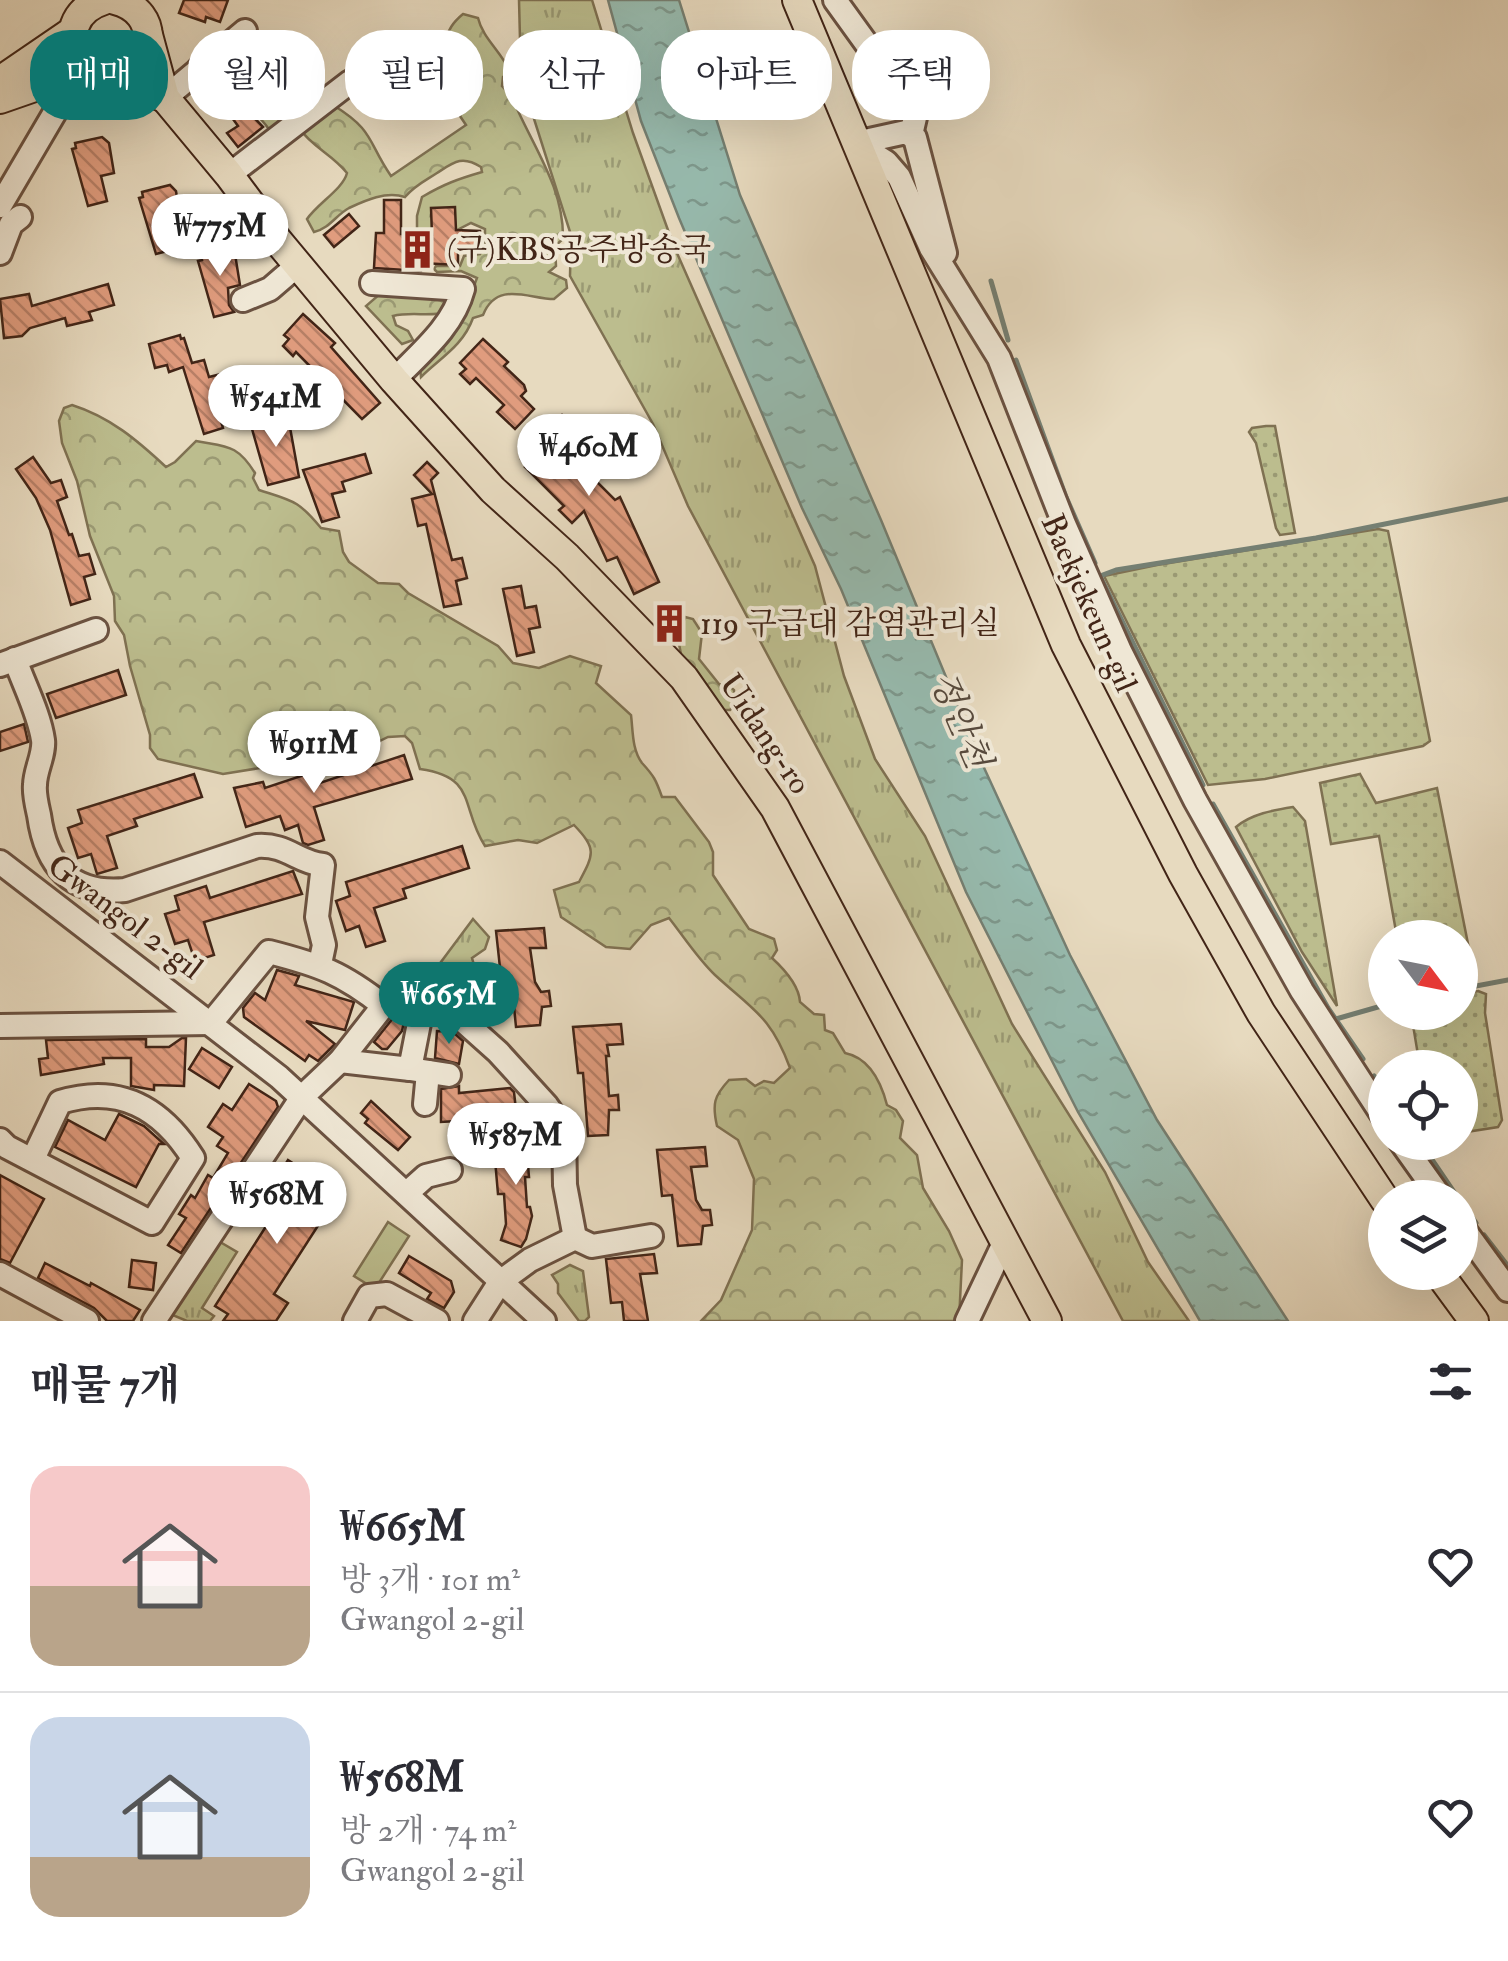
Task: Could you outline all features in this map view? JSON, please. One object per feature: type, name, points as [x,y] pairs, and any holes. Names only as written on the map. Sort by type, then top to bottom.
[{"type":"main road","name":"Baekjekeun-gil","points":[[797,0],[1066,645],[1260,1014],[1372,1180]]},
{"type":"main road","points":[[76,30],[113,6]]},
{"type":"main road","points":[[113,6],[132,30]]},
{"type":"main road","points":[[113,6],[126,30]]},
{"type":"main road","points":[[0,81],[30,61]]},
{"type":"main road","points":[[0,99],[30,89]]},
{"type":"main road","name":"Uidang-ro","points":[[168,103],[394,380],[493,490],[566,557],[684,678],[735,746],[775,808],[1047,1321]]},
{"type":"main road","points":[[1451,1290],[1474,1321]]},
{"type":"street","points":[[835,0],[866,43],[912,84],[920,100],[910,135]]},
{"type":"street","points":[[168,95],[188,78]]},
{"type":"street","points":[[229,175],[345,86]]},
{"type":"street","points":[[0,253],[11,224],[10,212],[53,120]]},
{"type":"street","points":[[856,143],[906,132],[915,138],[944,250],[959,289]]},
{"type":"street","points":[[856,143],[886,162],[899,177],[931,248],[999,358],[1120,651],[1198,805],[1302,991],[1368,1093]]},
{"type":"street","points":[[242,300],[270,288],[298,264]]},
{"type":"street","points":[[372,283],[462,289],[458,308],[446,325],[394,380]]},
{"type":"street","points":[[96,630],[8,662],[44,742],[34,786],[48,853],[62,872],[79,885],[104,892],[124,890],[257,846],[274,845],[310,864],[323,865],[318,917],[324,944],[320,964]]},
{"type":"street","name":"Gwangol 2-gil","points":[[0,862],[302,1097],[544,1321]]},
{"type":"street","name":"Gwangol 2-gil","points":[[211,1023],[269,952],[320,964],[418,1006],[429,1072],[425,1104]]},
{"type":"street","points":[[154,1321],[302,1097],[340,1061],[394,993],[442,1002],[498,1052],[547,1106],[564,1130],[566,1185],[575,1238]]},
{"type":"street","points":[[0,1026],[211,1023]]},
{"type":"street","points":[[340,1061],[429,1072]]},
{"type":"street","points":[[0,1140],[33,1159],[152,1223],[193,1158],[170,1126],[118,1096],[100,1094],[60,1102],[33,1159]]},
{"type":"street","points":[[407,1193],[426,1176],[450,1170]]},
{"type":"street","points":[[575,1238],[592,1246],[650,1236]]},
{"type":"street","points":[[475,1321],[500,1282],[530,1260],[575,1238]]},
{"type":"street","points":[[967,1321],[1005,1241]]},
{"type":"street","points":[[1478,1249],[1508,1290]]},
{"type":"street","points":[[0,1274],[87,1321]]},
{"type":"street","points":[[356,1321],[370,1296],[387,1294],[437,1321]]},
{"type":"green space","points":[[519,0],[592,0],[601,30],[520,30]]},
{"type":"green space","points":[[463,14],[478,18],[503,59],[503,120],[523,120],[555,189],[563,239],[555,246],[556,266],[549,272],[566,280],[567,288],[554,299],[514,294],[496,298],[483,315],[473,318],[457,344],[421,377],[420,367],[465,310],[477,278],[461,271],[434,269],[460,266],[464,256],[480,254],[485,242],[485,229],[471,223],[455,231],[417,230],[422,197],[482,172],[481,167],[468,161],[453,163],[405,197],[383,196],[362,202],[314,232],[307,219],[341,185],[347,173],[299,128],[311,120],[325,120],[325,110],[333,105],[345,113],[345,120],[353,120],[363,130],[391,176],[466,125],[463,120],[483,120],[483,30],[450,30]]},
{"type":"green space","points":[[261,120],[288,120],[278,129],[268,128]]},
{"type":"green space","points":[[534,120],[629,120],[673,244],[815,566],[844,676],[875,759],[925,836],[1012,1024],[1105,1172],[1148,1262],[1189,1321],[1123,1321],[688,506],[653,424],[570,276],[571,235]]},
{"type":"green space","points":[[381,293],[452,299],[451,311],[393,316],[396,325],[408,331],[413,340],[402,344],[366,306]]},
{"type":"green space","points":[[72,405],[122,430],[166,467],[196,441],[237,452],[255,473],[253,478],[259,490],[294,503],[321,528],[339,531],[349,562],[378,583],[399,584],[498,646],[513,663],[539,668],[570,656],[601,666],[596,683],[631,715],[636,752],[662,797],[675,797],[709,842],[713,875],[749,929],[774,939],[777,950],[772,958],[794,984],[800,1002],[814,1014],[824,1015],[825,1030],[833,1033],[845,1053],[868,1066],[887,1105],[903,1121],[900,1138],[917,1155],[923,1188],[962,1260],[959,1321],[701,1321],[721,1300],[752,1230],[754,1179],[738,1140],[717,1126],[716,1101],[729,1080],[746,1079],[755,1086],[764,1081],[774,1083],[790,1068],[776,1036],[709,969],[669,918],[651,925],[630,949],[606,947],[561,917],[554,890],[579,882],[590,858],[590,846],[581,833],[574,825],[537,843],[518,840],[485,846],[459,787],[438,773],[420,769],[412,743],[405,736],[388,737],[351,755],[277,774],[266,767],[223,774],[158,759],[150,748],[124,635],[115,621],[114,596],[90,536],[77,481],[62,443],[59,421],[64,408]]},
{"type":"green space","points":[[1275,426],[1295,533],[1280,535],[1276,528],[1256,443],[1249,432]]},
{"type":"green space","points":[[1378,529],[1388,531],[1430,741],[1423,746],[1265,779],[1208,785],[1104,576]]},
{"type":"green space","points":[[685,617],[693,619],[702,633],[699,659],[719,684],[734,690],[735,704],[730,710],[717,710],[711,703],[711,692],[683,664],[679,644],[667,639],[670,632],[682,626]]},
{"type":"green space","points":[[1360,774],[1376,803],[1437,788],[1463,920],[1394,920],[1379,836],[1331,844],[1320,783]]},
{"type":"green space","points":[[1293,807],[1305,821],[1337,1006],[1302,952],[1236,827],[1256,816]]},
{"type":"green space","points":[[473,919],[489,937],[485,949],[472,958],[481,989],[478,1000],[459,979],[438,966]]},
{"type":"green space","points":[[1478,991],[1486,994],[1485,1013],[1502,1120],[1498,1127],[1478,1130],[1478,1050],[1417,1050],[1414,1030],[1478,1030]]},
{"type":"green space","points":[[388,1222],[409,1236],[375,1289],[354,1276]]},
{"type":"green space","points":[[215,1239],[237,1252],[202,1308],[214,1316],[210,1321],[187,1321],[170,1314]]},
{"type":"green space","points":[[570,1265],[583,1271],[589,1317],[585,1321],[579,1321],[558,1293],[552,1275]]},
{"type":"water","name":"정안천","points":[[608,0],[679,0],[688,30],[661,30],[661,120],[717,120],[740,195],[980,759],[1070,955],[1157,1120],[1288,1321],[1200,1321],[1078,1112],[966,892],[841,589],[802,508],[679,218],[641,120],[641,30],[616,30]]},
{"type":"building","points":[[184,0],[228,0],[220,22],[206,17],[205,22],[179,13]]},
{"type":"building","points":[[234,120],[256,120],[263,127],[238,147],[227,133],[238,126]]},
{"type":"building","points":[[102,137],[109,143],[114,173],[101,176],[107,201],[88,206],[72,149],[76,148],[75,143]]},
{"type":"building","points":[[170,185],[176,191],[181,222],[169,225],[175,249],[156,254],[139,198],[143,197],[142,192]]},
{"type":"building","name":"(구)KBS공주방송국","points":[[384,200],[401,200],[401,234],[432,235],[431,208],[455,207],[456,230],[480,231],[480,250],[458,250],[458,265],[422,263],[421,271],[374,268],[376,233],[384,233]]},
{"type":"building","points":[[349,214],[359,226],[334,247],[324,235]]},
{"type":"building","points":[[229,248],[235,254],[240,285],[228,288],[229,305],[234,312],[214,317],[198,261],[202,260],[201,255]]},
{"type":"building","points":[[108,284],[114,305],[89,312],[92,320],[67,326],[65,318],[30,328],[22,336],[4,338],[0,299],[29,294],[32,306]]},
{"type":"building","points":[[303,314],[335,343],[331,347],[380,403],[362,419],[296,352],[293,356],[283,346],[289,339],[284,335]]},
{"type":"building","points":[[180,335],[192,363],[204,360],[209,377],[221,374],[227,394],[214,398],[223,428],[204,434],[183,367],[169,372],[167,365],[155,368],[149,344]]},
{"type":"building","points":[[483,339],[508,362],[504,366],[524,385],[526,391],[521,396],[534,409],[515,429],[497,412],[504,405],[476,378],[470,384],[460,374],[466,369],[460,363]]},
{"type":"building","points":[[562,415],[575,428],[571,432],[602,463],[597,467],[599,476],[595,480],[615,500],[620,497],[659,582],[634,594],[617,557],[607,561],[584,511],[572,523],[559,510],[564,506],[525,467],[521,459]]},
{"type":"building","points":[[282,416],[289,422],[299,477],[268,485],[252,429],[256,428],[254,423]]},
{"type":"building","points":[[365,454],[371,473],[342,482],[345,491],[332,494],[339,517],[322,522],[303,470]]},
{"type":"building","points":[[33,457],[51,483],[61,480],[67,497],[57,501],[69,535],[72,534],[79,556],[89,554],[95,574],[84,577],[90,599],[71,605],[50,530],[36,498],[16,469]]},
{"type":"building","points":[[427,462],[438,473],[431,480],[452,560],[462,558],[467,578],[456,581],[461,604],[444,607],[426,524],[418,526],[412,499],[432,494],[414,475]]},
{"type":"building","points":[[521,586],[525,608],[536,606],[540,627],[529,629],[534,652],[517,656],[503,589]]},
{"type":"building","points":[[118,670],[126,695],[56,718],[47,694]]},
{"type":"building","points":[[24,724],[28,742],[0,751],[0,732]]},
{"type":"building","points":[[404,755],[412,779],[314,807],[324,840],[303,843],[298,825],[285,830],[280,816],[246,827],[234,788],[263,782],[265,788],[316,771],[320,783]]},
{"type":"building","points":[[194,774],[202,797],[134,819],[137,826],[107,836],[117,868],[97,874],[91,854],[78,858],[68,828],[82,823],[78,810]]},
{"type":"building","points":[[462,846],[469,868],[403,889],[406,898],[374,908],[385,941],[366,947],[359,926],[346,931],[336,901],[350,896],[346,882]]},
{"type":"building","points":[[293,871],[302,894],[204,922],[214,955],[195,961],[188,940],[175,944],[165,914],[179,910],[175,896],[206,886],[210,898]]},
{"type":"building","points":[[544,928],[546,948],[530,948],[535,982],[541,992],[549,991],[551,1006],[542,1007],[540,1025],[516,1027],[511,976],[501,977],[496,931]]},
{"type":"building","points":[[277,970],[299,976],[295,985],[354,1002],[345,1030],[306,1021],[335,1044],[318,1061],[309,1055],[305,1061],[244,1017],[243,1008],[255,993],[265,1000]]},
{"type":"building","points":[[397,1013],[405,1017],[402,1031],[387,1049],[382,1049],[374,1042]]},
{"type":"building","points":[[621,1024],[623,1044],[607,1045],[606,1056],[609,1096],[618,1095],[619,1110],[609,1110],[608,1135],[588,1136],[583,1073],[578,1073],[573,1027]]},
{"type":"building","points":[[437,1031],[453,1032],[463,1041],[459,1064],[435,1058]]},
{"type":"building","points":[[186,1038],[184,1086],[154,1085],[154,1090],[131,1086],[131,1058],[103,1058],[104,1064],[41,1075],[39,1059],[48,1058],[46,1040],[146,1039],[146,1047],[169,1047]]},
{"type":"building","points":[[202,1048],[232,1067],[219,1088],[189,1069]]},
{"type":"building","points":[[249,1084],[276,1101],[278,1107],[181,1253],[168,1245],[186,1218],[179,1214],[191,1195],[195,1198],[208,1175],[213,1178],[228,1153],[217,1146],[223,1137],[208,1127],[223,1104],[232,1110]]},
{"type":"building","points":[[459,1086],[459,1093],[510,1088],[516,1110],[457,1116],[457,1121],[441,1122],[441,1089]]},
{"type":"building","points":[[371,1101],[410,1137],[398,1150],[365,1123],[368,1119],[361,1113]]},
{"type":"building","points":[[119,1114],[144,1126],[164,1144],[159,1144],[136,1187],[55,1147],[68,1120],[105,1140]]},
{"type":"building","points":[[542,1145],[544,1164],[528,1165],[529,1177],[525,1177],[527,1207],[532,1216],[521,1247],[501,1240],[506,1224],[504,1194],[498,1194],[494,1148]]},
{"type":"building","points":[[705,1147],[707,1166],[691,1167],[696,1200],[702,1210],[710,1210],[712,1225],[703,1226],[701,1244],[678,1246],[672,1195],[662,1196],[657,1150]]},
{"type":"building","points":[[288,1160],[339,1193],[274,1294],[288,1303],[276,1321],[223,1321],[228,1314],[215,1306],[288,1192],[267,1177],[274,1167],[283,1168]]},
{"type":"building","points":[[0,1175],[44,1199],[10,1263],[0,1259]]},
{"type":"building","points":[[654,1254],[657,1273],[640,1274],[648,1321],[624,1321],[622,1302],[611,1303],[606,1259]]},
{"type":"building","points":[[409,1256],[451,1281],[454,1292],[444,1308],[427,1299],[431,1293],[399,1273]]},
{"type":"building","points":[[132,1260],[156,1263],[153,1290],[129,1287]]},
{"type":"building","points":[[45,1263],[140,1310],[133,1321],[107,1321],[94,1308],[38,1278]]},
{"type":"waterway","points":[[991,281],[1008,340]]},
{"type":"waterway","points":[[1016,360],[1066,497],[1095,563]]},
{"type":"waterway","points":[[1203,785],[1100,576],[1508,499]]},
{"type":"waterway","points":[[1213,804],[1328,1008],[1363,1059]]},
{"type":"waterway","points":[[1478,986],[1508,980]]},
{"type":"waterway","points":[[1336,1019],[1368,1010]]},
{"type":"waterway","points":[[1432,1160],[1446,1180]]},
{"type":"waterway","points":[[1484,1235],[1508,1266]]},
{"type":"place","name":"(구)KBS공주방송국","points":[[417,250]]},
{"type":"place","name":"119 구급대 감염관리실","points":[[670,624]]}]
